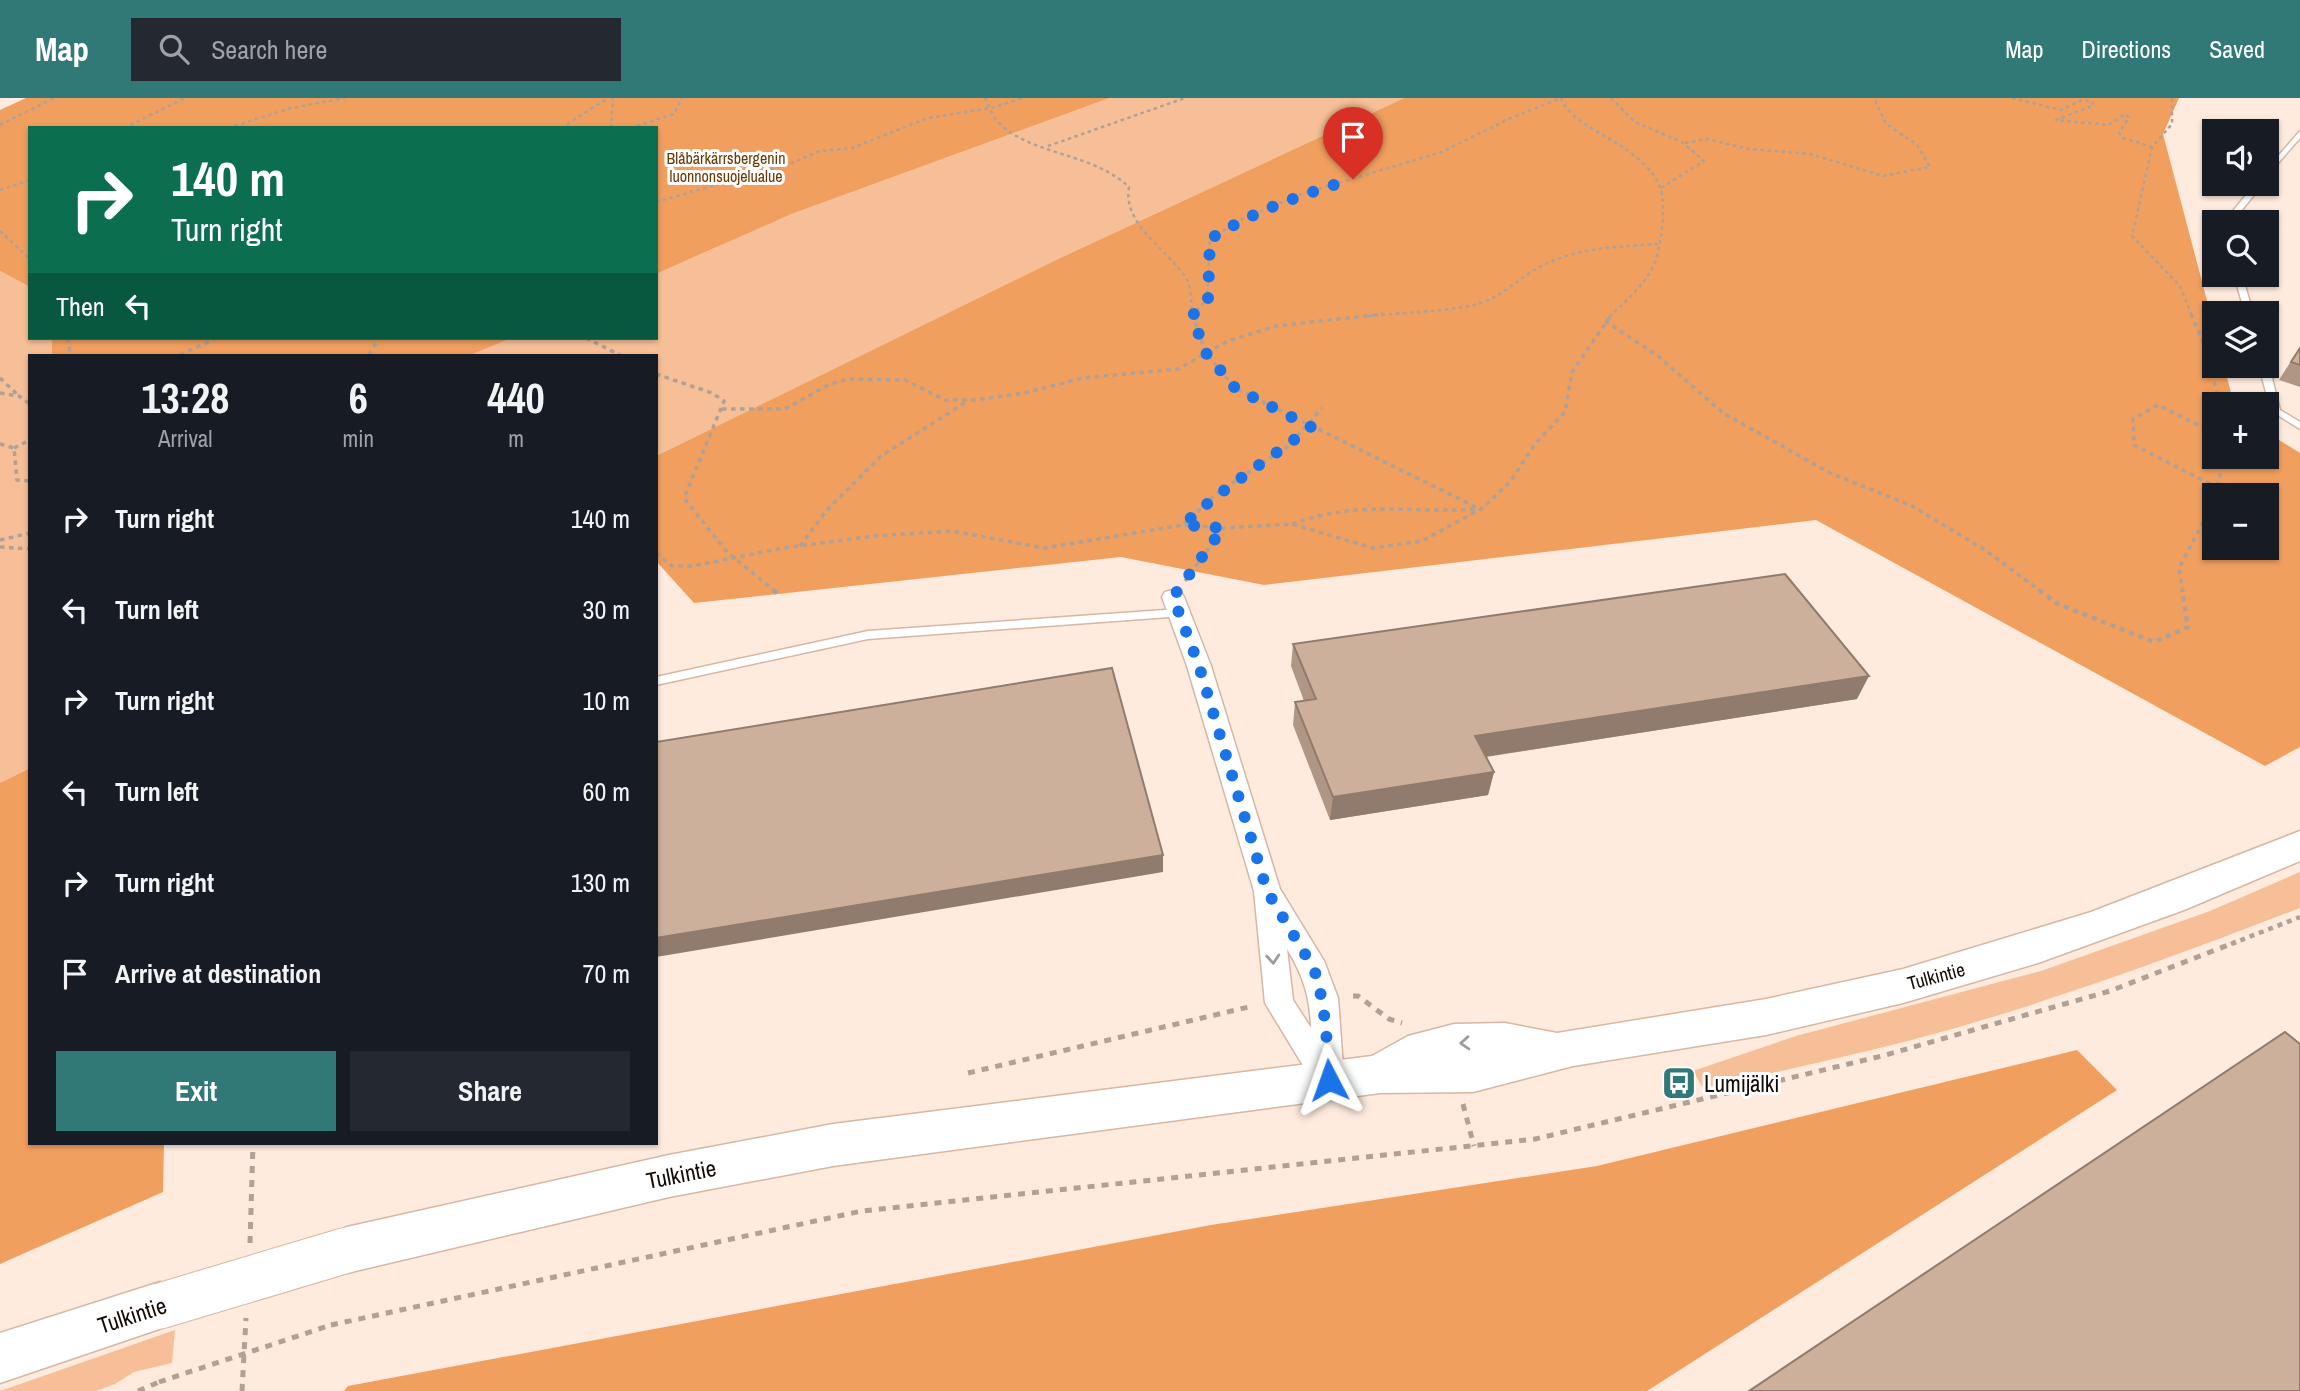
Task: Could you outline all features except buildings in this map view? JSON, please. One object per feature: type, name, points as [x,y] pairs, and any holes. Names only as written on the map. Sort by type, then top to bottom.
[{"type":"main road","name":"Tulkintie","points":[[0,1358],[160,1306],[347,1250],[643,1181],[833,1145],[1329,1080],[1380,1074],[1415,1076],[1482,1072],[1557,1051],[1767,1017],[1961,970],[2096,926],[2300,845]]},
{"type":"street","points":[[1176,605],[1199,666],[1267,891],[1279,1003],[1329,1080]]},
{"type":"street","points":[[1267,891],[1314,969],[1324,998],[1329,1080]]},
{"type":"lane","points":[[2279,159],[2300,133]]},
{"type":"lane","points":[[2238,210],[2249,196]]},
{"type":"lane","points":[[2267,378],[2277,411],[2300,426]]},
{"type":"lane","points":[[658,681],[868,635],[1176,605]]},
{"type":"path","points":[[0,125],[54,98]]},
{"type":"path","points":[[128,126],[186,98]]},
{"type":"path","points":[[234,126],[291,108],[345,98]]},
{"type":"path","points":[[564,126],[608,98]]},
{"type":"path","points":[[611,126],[613,98]]},
{"type":"path","points":[[636,126],[674,114],[682,98]]},
{"type":"path","points":[[985,98],[998,122],[1035,144],[1087,159],[1118,174],[1129,187],[1127,197],[1134,218],[1188,280],[1192,316],[1206,353],[1235,388],[1428,486],[1481,509]]},
{"type":"path","points":[[658,201],[789,164],[820,151],[852,148],[928,118],[991,108],[1023,98]]},
{"type":"path","points":[[1048,146],[1185,98]]},
{"type":"path","points":[[1192,316],[1208,299],[1210,239],[1240,220],[1304,193],[1442,152],[1513,117],[1561,98],[1564,105],[1581,121],[1626,149],[1655,177],[1661,188],[1662,229],[1653,266],[1638,289],[1605,321],[1572,372],[1565,412],[1535,444],[1510,482],[1481,509],[1422,541],[1373,548],[1292,524]]},
{"type":"path","points":[[1611,98],[1618,109],[1639,127],[1685,143],[1704,161],[1661,188]]},
{"type":"path","points":[[1685,143],[1707,139],[1749,149],[1810,154],[1883,176],[1930,167],[1917,145],[1886,124],[1874,98]]},
{"type":"path","points":[[2012,98],[2061,110],[2082,100],[2091,101],[2094,105],[2056,120],[2109,125],[2125,114],[2129,117],[2119,133],[2123,138],[2152,147]]},
{"type":"path","points":[[2172,98],[2172,124],[2152,147],[2132,236],[2180,286],[2205,347],[2217,392]]},
{"type":"path","points":[[0,190],[28,181]]},
{"type":"path","points":[[0,231],[28,256]]},
{"type":"path","points":[[722,409],[785,409],[830,384],[849,379],[905,380],[945,400],[969,400],[1024,393],[1083,378],[1178,369],[1228,341],[1276,326],[1482,303],[1517,285],[1538,268],[1563,258],[1587,250],[1658,244]]},
{"type":"path","points":[[1605,321],[1658,356],[1723,413],[1830,473],[1912,506],[1985,550],[2058,604],[2154,642],[2188,627],[2179,568],[2202,524]]},
{"type":"path","points":[[182,354],[212,340]]},
{"type":"path","points":[[590,340],[618,354]]},
{"type":"path","points":[[658,374],[712,393],[724,401],[690,472],[684,498],[702,527],[730,559],[781,596]]},
{"type":"path","points":[[0,378],[28,403]]},
{"type":"path","points":[[0,393],[19,396]]},
{"type":"path","points":[[800,546],[826,511],[881,456],[969,400]]},
{"type":"path","points":[[2202,427],[2158,405],[2133,419],[2134,445],[2208,483]]},
{"type":"path","points":[[1183,525],[1214,495],[1255,471],[1311,427],[1322,408]]},
{"type":"path","points":[[0,444],[14,448],[28,441]]},
{"type":"path","points":[[14,448],[17,480],[28,481]]},
{"type":"path","points":[[658,555],[672,566],[693,566],[800,546],[874,536],[952,531],[1044,548],[1183,525],[1223,528],[1292,524],[1326,512],[1373,507],[1426,511],[1481,509]]},
{"type":"path","points":[[1176,605],[1223,528]]},
{"type":"path","points":[[0,540],[28,533]]},
{"type":"path","points":[[0,547],[28,549]]},
{"type":"path","points":[[138,1391],[331,1325],[862,1211],[1535,1139],[1882,1056],[2070,1002],[2123,986],[2300,918]]},
{"type":"path","points":[[1324,998],[1358,996]]},
{"type":"path","points":[[968,1073],[1252,1006],[1279,1003]]},
{"type":"green space","name":"Blåbärkärrsbergenin luonnonsuojelualue","points":[[26,98],[1109,98],[791,214],[658,273],[658,126],[28,126],[28,286],[0,271],[0,110]]},
{"type":"green space","points":[[1107,98],[1404,98],[1058,259],[658,455],[658,354],[179,354],[179,340],[658,340],[658,273],[717,247],[658,128]]},
{"type":"green space","points":[[1404,98],[2179,98],[2163,134],[2207,301],[2202,301],[2202,378],[2227,378],[2231,392],[2202,392],[2202,469],[2279,469],[2279,440],[2300,453],[2300,747],[2265,766],[1816,520],[1264,585],[1121,557],[694,603],[658,563],[658,455],[1058,259]]},
{"type":"green space","points":[[0,271],[28,286],[28,340],[52,340],[52,354],[28,354],[28,769],[0,783]]},
{"type":"green space","points":[[52,340],[506,340],[472,354],[52,354]]},
{"type":"green space","points":[[28,769],[28,1145],[164,1145],[163,1192],[0,1264],[0,783]]},
{"type":"green space","points":[[2300,872],[2300,908],[2171,957],[2040,1002],[1890,1045],[1703,1088],[1693,1071],[1796,1036],[2041,971],[2210,911]]},
{"type":"green space","points":[[2077,1050],[2117,1090],[1647,1391],[344,1391],[348,1386],[1211,1225],[1597,1166]]},
{"type":"green space","points":[[175,1330],[172,1363],[134,1372],[115,1384],[96,1391],[0,1391]]},
{"type":"place","name":"Lumijälki","points":[[1679,1083]]},
{"type":"route","points":[[1329,1080],[1324,998],[1314,969],[1267,891],[1199,666],[1173,597],[1223,528],[1183,525],[1214,495],[1255,471],[1311,427],[1235,388],[1206,353],[1192,316],[1208,299],[1210,239],[1240,220],[1304,193],[1353,179]]}]
